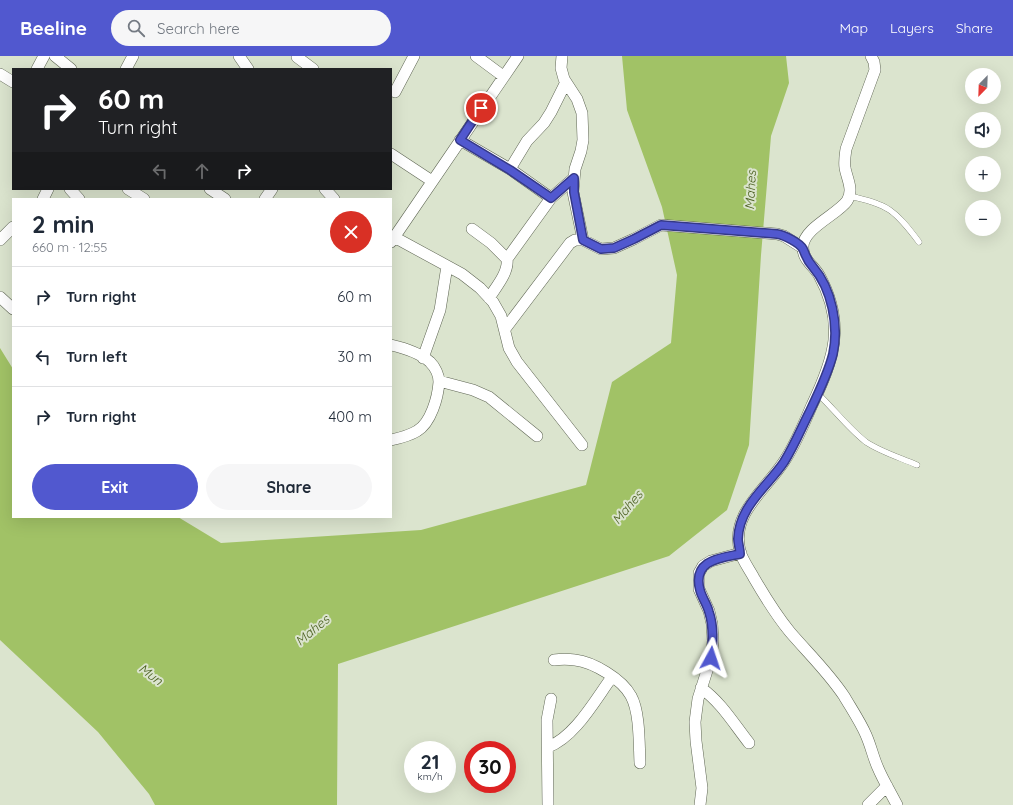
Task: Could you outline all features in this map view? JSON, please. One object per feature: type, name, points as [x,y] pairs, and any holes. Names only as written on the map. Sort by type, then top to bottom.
[{"type":"street","points":[[38,68],[44,56]]},
{"type":"street","points":[[55,56],[70,68]]},
{"type":"street","points":[[239,56],[247,68]]},
{"type":"street","points":[[395,92],[414,56]]},
{"type":"street","points":[[476,56],[503,76]]},
{"type":"street","points":[[518,56],[393,240],[462,274],[490,298],[501,316],[508,348],[517,362],[582,445]]},
{"type":"street","points":[[562,56],[561,68],[566,82],[578,99],[582,113],[583,140],[574,178],[574,192],[583,240]]},
{"type":"street","points":[[871,56],[874,62],[875,70],[845,154],[845,166],[851,189],[848,200],[822,221],[808,235],[803,242],[802,248],[806,259],[818,273],[830,302],[835,338],[833,354],[818,394],[784,462],[750,505],[742,520],[738,539],[740,554],[773,609],[790,632],[826,672],[844,696],[866,735],[878,767],[897,805]]},
{"type":"street","points":[[126,68],[131,57]]},
{"type":"street","points":[[297,57],[312,68]]},
{"type":"street","points":[[0,74],[12,81]]},
{"type":"street","points":[[510,170],[527,141],[544,123],[551,112],[566,82]]},
{"type":"street","points":[[460,140],[510,170],[551,198]]},
{"type":"street","points":[[392,155],[432,181]]},
{"type":"street","points":[[490,298],[506,269],[508,259],[551,198],[574,178]]},
{"type":"street","points":[[71,190],[78,198]]},
{"type":"street","points":[[130,190],[142,198]]},
{"type":"street","points":[[212,190],[224,198]]},
{"type":"street","points":[[326,190],[333,198]]},
{"type":"street","points":[[505,329],[570,243],[575,240],[583,240],[601,249],[614,248],[661,225],[777,234],[784,236],[802,248]]},
{"type":"street","points":[[0,240],[12,228]]},
{"type":"street","points":[[472,229],[491,243],[508,259]]},
{"type":"street","points":[[423,358],[440,310],[447,266]]},
{"type":"street","points":[[0,297],[12,308]]},
{"type":"street","points":[[392,345],[403,348],[431,363],[437,372],[439,381],[432,411],[427,420],[418,430],[392,440]]},
{"type":"street","points":[[439,381],[466,388],[489,397],[537,436]]},
{"type":"street","points":[[700,805],[702,788],[695,722],[698,699],[711,658],[713,641],[712,624],[709,611],[699,589],[700,573],[704,566],[711,561],[740,554]]},
{"type":"street","points":[[554,660],[576,660],[589,664],[612,677],[624,687],[631,696],[637,721],[640,763]]},
{"type":"street","points":[[548,747],[556,744],[572,731],[612,677]]},
{"type":"street","points":[[701,688],[718,702],[749,743]]},
{"type":"street","points":[[548,805],[547,720],[551,699]]},
{"type":"street","points":[[868,805],[888,786]]},
{"type":"lane","points":[[849,196],[881,204],[903,221],[919,242]]},
{"type":"lane","points":[[818,394],[868,443],[883,451],[917,464]]},
{"type":"water","points":[[622,56],[786,56],[789,83],[771,136],[761,255],[749,445],[727,510],[669,556],[338,664],[337,805],[155,805],[149,794],[98,732],[0,640],[0,348],[12,367],[12,518],[180,518],[221,543],[421,530],[586,485],[612,382],[671,343],[677,275],[662,207],[627,110]]},
{"type":"route","points":[[481,108],[460,140],[510,170],[551,198],[574,178],[574,192],[583,240],[597,248],[614,248],[634,239],[654,227],[661,225],[777,234],[784,236],[802,248],[806,259],[818,273],[826,290],[833,314],[835,338],[833,354],[818,394],[784,462],[760,491],[742,520],[738,539],[740,554],[711,561],[704,566],[698,579],[699,589],[709,611],[712,624],[713,641],[711,658]]},
{"type":"water label","name":"Mahes","points":[[750,190]]},
{"type":"water label","name":"Mahes","points":[[627,507]]},
{"type":"water label","name":"Mahes","points":[[312,630]]},
{"type":"water label","name":"Mun","points":[[151,674]]}]
